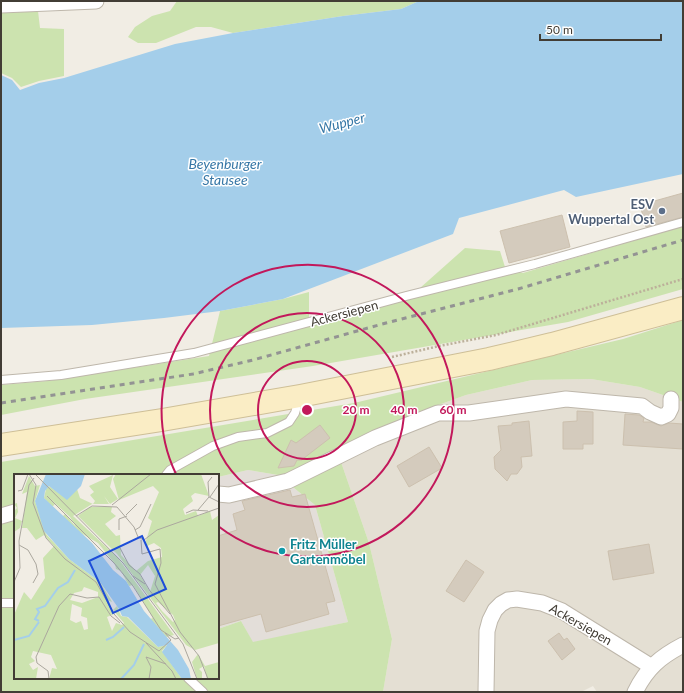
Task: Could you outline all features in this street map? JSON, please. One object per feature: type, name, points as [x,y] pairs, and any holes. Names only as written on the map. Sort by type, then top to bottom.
[{"type":"main road","points":[[1,445],[162,420],[300,396],[488,359],[552,344],[683,308]]},
{"type":"street","points":[[1,5],[96,1]]},
{"type":"street","points":[[219,494],[229,495],[288,481],[375,438],[438,413],[469,413],[566,399],[642,406],[661,417],[668,414],[671,408],[671,399]]},
{"type":"street","points":[[1,516],[14,512]]},
{"type":"street","name":"Ackersiepen","points":[[486,692],[487,631],[495,610],[508,600],[517,599],[542,603],[562,611],[652,667]]},
{"type":"street","points":[[635,692],[642,679],[652,667],[664,656],[683,645]]},
{"type":"lane","name":"Ackersiepen","points":[[1,380],[61,375],[194,353],[406,296],[535,264],[683,222]]},
{"type":"lane","points":[[167,474],[170,470],[213,446],[238,437],[267,433],[289,422],[295,413],[300,396]]},
{"type":"lane","points":[[1,603],[14,603]]},
{"type":"lane","points":[[189,679],[203,692]]},
{"type":"path","points":[[385,359],[496,335],[683,279]]},
{"type":"shaded area","points":[[591,379],[640,387],[683,402],[683,692],[597,692],[593,686],[581,692],[383,692],[392,639],[369,543],[341,462],[430,408],[466,395],[532,380]]},
{"type":"shaded area","points":[[248,470],[278,475],[315,505],[348,622],[253,643],[241,621],[219,629],[219,477]]},
{"type":"green space","points":[[177,1],[419,1],[401,9],[343,16],[233,33],[211,27],[196,27],[156,43],[138,43],[128,37],[135,27],[152,16],[170,11]]},
{"type":"green space","points":[[38,11],[40,28],[64,29],[64,76],[39,81],[21,87],[12,78],[1,73],[1,13]]},
{"type":"green space","points":[[683,226],[683,289],[568,322],[313,366],[85,399],[1,415],[1,385],[47,381],[209,356],[220,311],[283,299],[309,292],[309,323],[411,296],[465,248],[500,251],[505,267],[523,273]]},
{"type":"green space","points":[[683,320],[683,402],[640,387],[591,379],[532,380],[466,395],[430,408],[341,462],[369,543],[392,639],[383,692],[1,692],[1,462],[354,403],[623,339]]},
{"type":"water","name":"Beyenburger Stausee","points":[[419,1],[683,1],[683,174],[576,197],[564,190],[459,218],[453,234],[283,299],[220,311],[164,318],[92,325],[1,328],[1,75],[12,80],[20,90],[39,83],[64,78],[175,44],[233,33],[343,16],[401,9]]},
{"type":"building","name":"ESV Wuppertal Ost","points":[[683,193],[683,217],[646,227],[640,205]]},
{"type":"building","points":[[562,215],[570,247],[509,263],[500,231]]},
{"type":"building","points":[[577,411],[593,412],[593,444],[583,444],[583,449],[563,449],[563,422],[577,421]]},
{"type":"building","points":[[625,414],[639,415],[644,418],[643,422],[651,422],[661,426],[669,423],[683,424],[683,449],[623,445]]},
{"type":"building","points":[[529,421],[532,456],[521,457],[522,467],[517,474],[511,474],[507,481],[495,469],[494,457],[501,450],[498,426],[512,425],[512,423]]},
{"type":"building","points":[[320,425],[330,438],[302,460],[297,460],[294,466],[278,468],[291,440],[296,443]]},
{"type":"building","points":[[429,447],[442,468],[409,487],[397,466]]},
{"type":"building","name":"Fritz Müller Gartenmöbel","points":[[290,490],[292,497],[305,494],[335,601],[326,603],[329,614],[266,632],[261,614],[219,626],[219,536],[237,530],[233,514],[245,510],[242,501]]},
{"type":"building","points":[[649,544],[654,573],[613,580],[608,551]]},
{"type":"building","points":[[466,560],[484,572],[464,602],[446,591]]},
{"type":"building","points":[[559,633],[564,640],[567,638],[575,649],[562,660],[548,641]]},
{"type":"railway","points":[[1,403],[193,374],[253,360],[386,323],[518,289],[683,240]]},
{"type":"place","name":"ESV Wuppertal Ost","points":[[662,211]]},
{"type":"place","name":"Fritz Müller Gartenmöbel","points":[[282,551]]},
{"type":"water label","name":"Wupper","points":[[342,123]]}]
